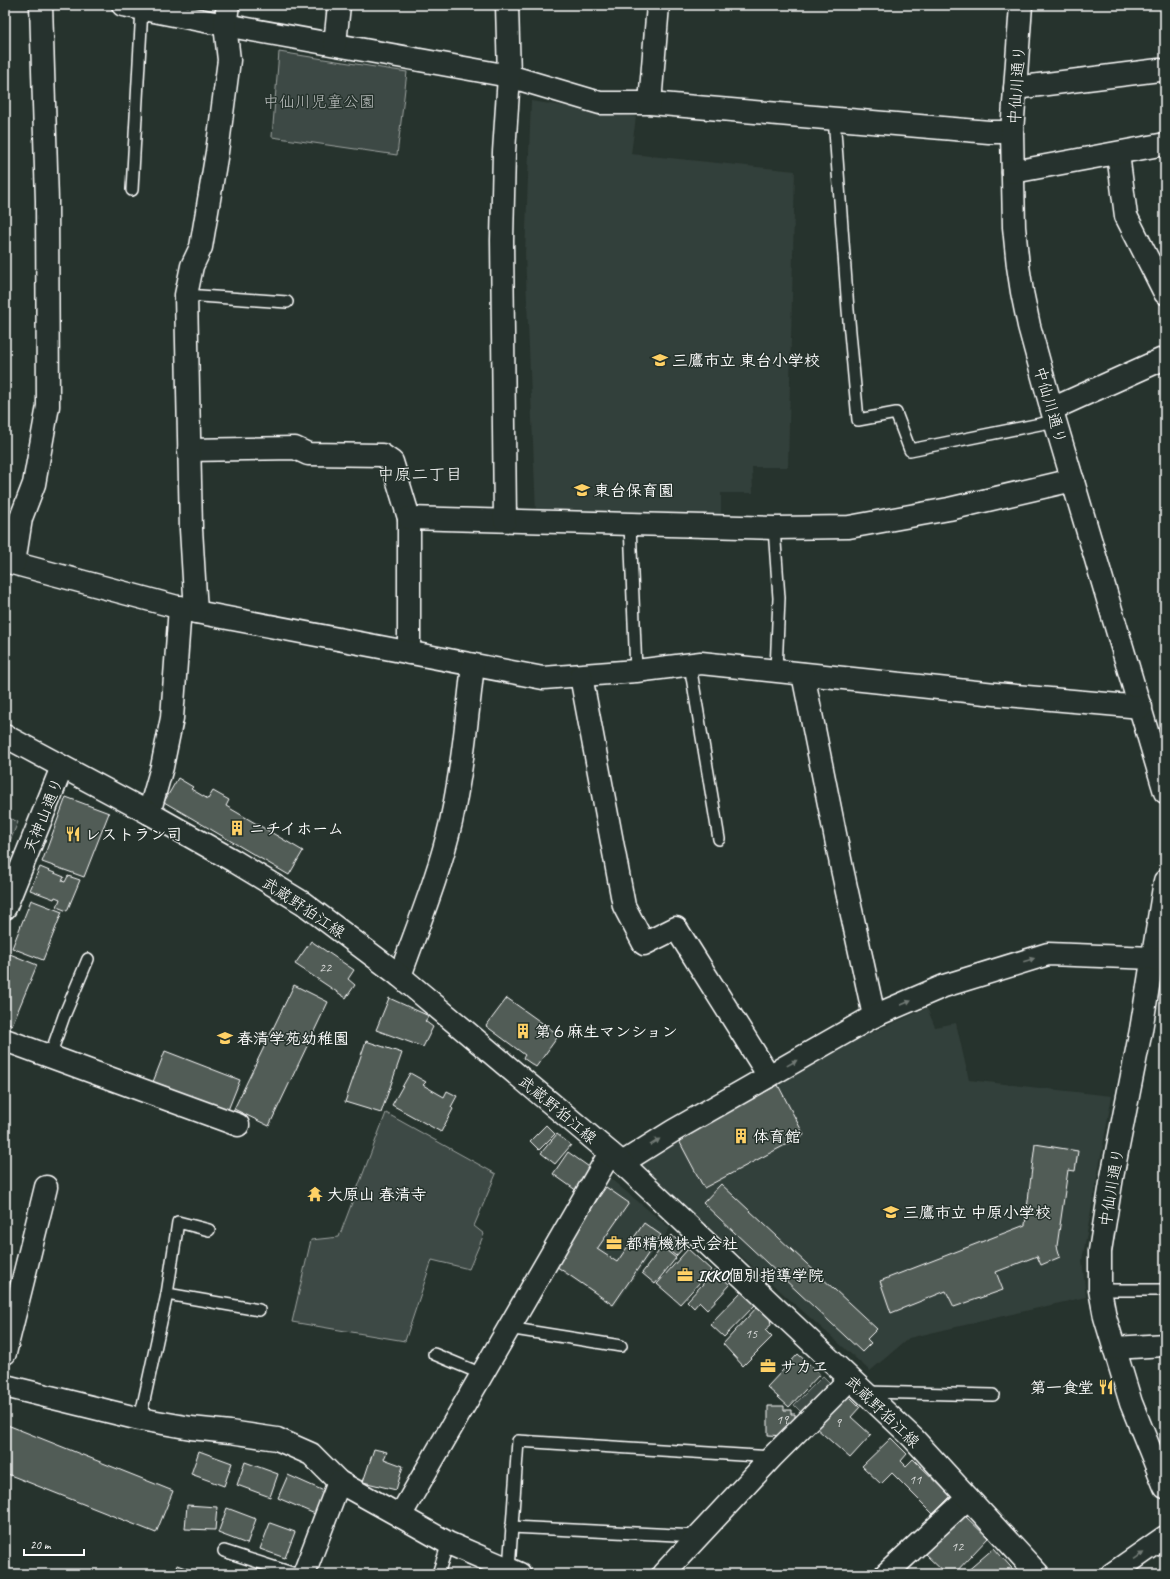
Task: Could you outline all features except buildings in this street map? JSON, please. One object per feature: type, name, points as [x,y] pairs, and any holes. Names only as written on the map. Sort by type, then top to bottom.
[{"type":"main road","points":[[41,5],[47,201],[48,406],[34,484],[21,518],[10,562],[188,609],[542,678],[636,671],[701,663],[1140,707]]},
{"type":"main road","points":[[335,44],[339,5]]},
{"type":"main road","points":[[505,520],[502,240],[504,152],[509,76],[507,5]]},
{"type":"main road","points":[[650,103],[658,5]]},
{"type":"main road","name":"中仙川通り","points":[[1021,5],[1012,132],[1014,227],[1018,266],[1029,326],[1165,792]]},
{"type":"main road","points":[[132,7],[226,15],[335,44],[509,76],[600,103],[650,103],[834,117],[989,132],[1012,132]]},
{"type":"main road","points":[[149,813],[162,767],[172,718],[188,609],[191,529],[186,295],[192,266],[201,247],[217,152],[229,60],[226,15]]},
{"type":"main road","points":[[1015,88],[1159,70],[1165,71]]},
{"type":"main road","points":[[1013,172],[1118,154],[1165,144]]},
{"type":"main road","points":[[1118,154],[1126,216],[1165,293]]},
{"type":"main road","points":[[1054,415],[1165,358]]},
{"type":"main road","points":[[189,450],[294,448],[308,454],[382,455],[392,462],[408,518],[409,653]]},
{"type":"main road","points":[[408,518],[630,525],[849,528],[949,509],[1073,480]]},
{"type":"main road","points":[[400,976],[435,879],[451,823],[462,764],[473,665]]},
{"type":"main road","points":[[803,674],[842,869],[874,1016]]},
{"type":"main road","points":[[581,676],[624,906],[644,944],[676,928],[769,1076]]},
{"type":"main road","name":"武蔵野狛江線","points":[[5,736],[149,813],[234,861],[303,903],[400,976],[616,1158],[913,1438],[1038,1574]]},
{"type":"main road","name":"天神山通り","points":[[5,908],[62,767]]},
{"type":"main road","name":"中仙川通り","points":[[1165,881],[1159,959],[1141,1030],[1112,1177],[1100,1251],[1100,1290],[1105,1317],[1131,1403],[1165,1486]]},
{"type":"main road","points":[[400,1516],[508,1328],[616,1158],[673,1131],[874,1016],[944,986],[1048,954],[1159,959]]},
{"type":"main road","points":[[5,1040],[238,1125]]},
{"type":"main road","points":[[5,1353],[46,1187]]},
{"type":"main road","points":[[1114,1348],[1165,1345]]},
{"type":"main road","points":[[5,1386],[140,1419],[191,1428],[277,1439],[311,1454],[339,1482],[448,1543],[514,1572]]},
{"type":"main road","points":[[663,1574],[772,1457],[857,1386]]},
{"type":"main road","points":[[304,1574],[339,1482]]},
{"type":"main road","points":[[886,1574],[968,1498]]},
{"type":"main road","points":[[1112,1574],[1165,1537]]},
{"type":"lane","points":[[132,7],[132,190]]},
{"type":"lane","points":[[834,117],[848,310],[858,420],[896,413],[910,450],[1054,415]]},
{"type":"lane","points":[[186,295],[287,302]]},
{"type":"lane","points":[[630,525],[636,671]]},
{"type":"lane","points":[[774,528],[779,598],[776,671]]},
{"type":"lane","points":[[690,665],[719,839]]},
{"type":"lane","points":[[50,1056],[64,1016],[88,959]]},
{"type":"lane","points":[[140,1419],[167,1294],[178,1222],[209,1230]]},
{"type":"lane","points":[[1100,1290],[1165,1290]]},
{"type":"lane","points":[[167,1294],[259,1310]]},
{"type":"lane","points":[[508,1328],[621,1346]]},
{"type":"lane","points":[[434,1354],[482,1374]]},
{"type":"lane","points":[[857,1386],[993,1395]]},
{"type":"lane","points":[[514,1572],[511,1526],[518,1441],[772,1457]]},
{"type":"lane","points":[[511,1526],[698,1536]]},
{"type":"lane","points":[[438,1574],[448,1543]]},
{"type":"lane","points":[[224,1551],[295,1574]]},
{"type":"shaded area","name":"三鷹市立 東台小学校","points":[[531,101],[636,117],[631,154],[795,171],[788,467],[752,467],[753,493],[721,493],[721,516],[536,513],[525,254]]},
{"type":"shaded area","name":"三鷹市立 中原小学校","points":[[927,1008],[935,1027],[956,1023],[969,1080],[1112,1096],[1082,1260],[1086,1297],[909,1338],[870,1371],[636,1163],[676,1133],[853,1041]]},
{"type":"shaded area","points":[[606,1175],[670,1228],[614,1307],[550,1264]]},
{"type":"green space","name":"中仙川児童公園","points":[[279,52],[407,72],[397,155],[272,137]]},
{"type":"green space","points":[[5,816],[18,822],[5,853]]},
{"type":"green space","points":[[386,1113],[496,1174],[474,1226],[484,1234],[469,1269],[432,1260],[405,1341],[292,1322],[311,1240],[339,1237]]},
{"type":"green space","points":[[823,1376],[832,1385],[803,1414],[794,1405]]},
{"type":"place","name":"三鷹市立 東台小学校","points":[[660,360]]},
{"type":"place","name":"東台保育園","points":[[582,490]]},
{"type":"place","name":"ニチイホーム","points":[[237,828]]},
{"type":"place","name":"レストラン司","points":[[73,834]]},
{"type":"place","name":"第６麻生マンション","points":[[523,1031]]},
{"type":"place","name":"春清学苑幼稚園","points":[[225,1038]]},
{"type":"place","name":"体育館","points":[[741,1136]]},
{"type":"place","name":"大原山 春清寺","points":[[315,1194]]},
{"type":"place","name":"三鷹市立 中原小学校","points":[[891,1212]]},
{"type":"place","name":"都精機株式会社","points":[[614,1243]]},
{"type":"place","name":"IKKO個別指導学院","points":[[685,1275]]},
{"type":"place","name":"サカヱ","points":[[768,1366]]},
{"type":"place","name":"第一食堂","points":[[1106,1387]]},
{"type":"district","name":"中原二丁目","points":[[420,474]]}]
